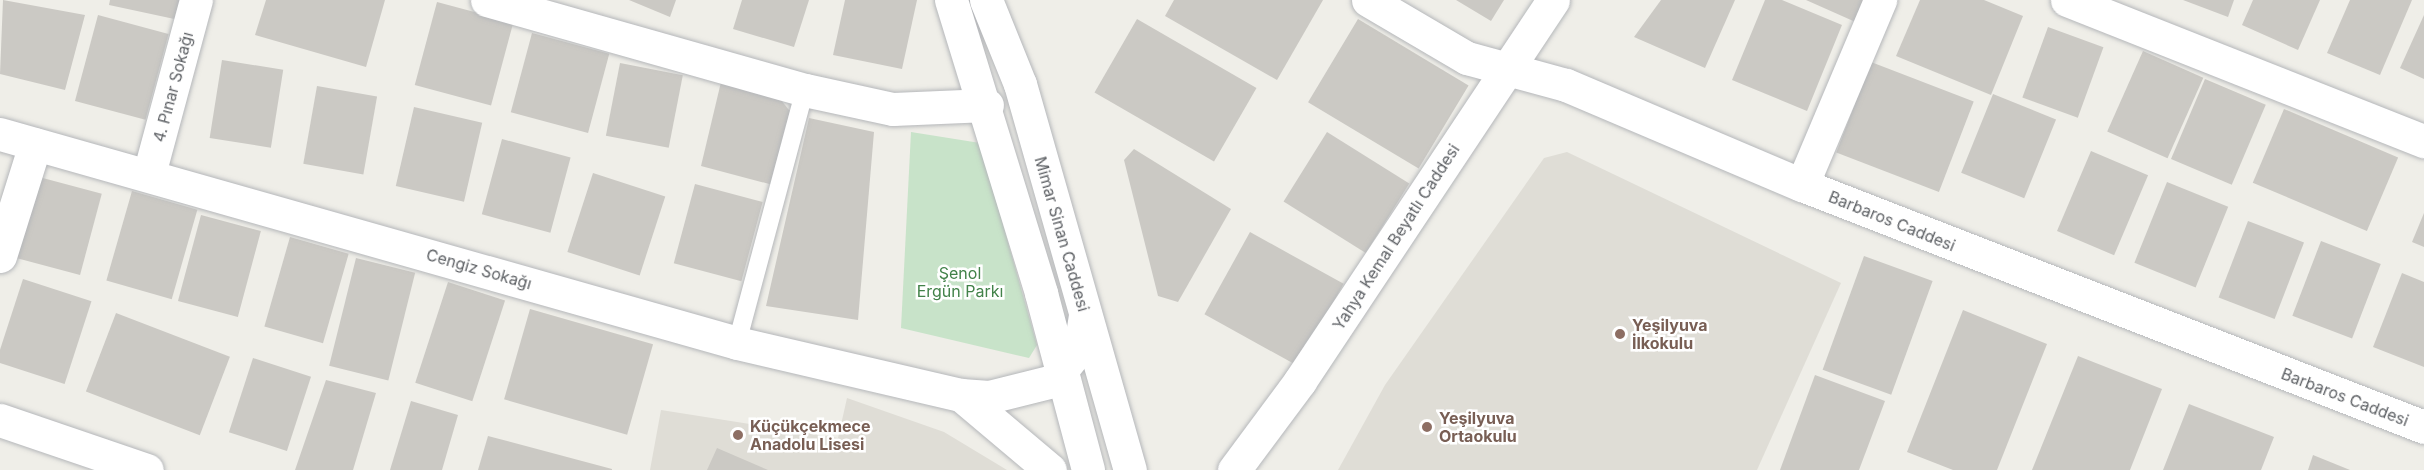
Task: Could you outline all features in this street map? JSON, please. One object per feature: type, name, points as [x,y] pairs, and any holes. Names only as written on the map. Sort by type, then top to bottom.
[{"type":"street","name":"4. Pınar Sokağı","points":[[149,174],[196,0]]},
{"type":"street","points":[[488,0],[805,90],[893,109],[946,111],[987,105]]},
{"type":"street","points":[[951,0],[987,105],[1088,470]]},
{"type":"street","name":"Mimar Sinan Caddesi","points":[[986,0],[1020,84],[1130,470]]},
{"type":"street","name":"Barbaros Caddesi","points":[[1368,0],[1467,58],[1566,85],[1802,185],[2424,427]]},
{"type":"street","name":"Yahya Kemal Beyatlı Caddesi","points":[[1234,470],[1300,381],[1554,0]]},
{"type":"street","points":[[1802,185],[1880,0]]},
{"type":"street","points":[[2067,0],[2424,141]]},
{"type":"street","name":"Cengiz Sokağı","points":[[0,134],[149,174],[737,343],[961,395],[1034,389],[1061,373]]},
{"type":"street","points":[[0,256],[35,144]]},
{"type":"street","points":[[1061,373],[1080,347],[1085,314]]},
{"type":"street","name":"Cengiz Sokağı","points":[[961,395],[1050,470]]},
{"type":"street","points":[[0,420],[147,470]]},
{"type":"lane","points":[[737,343],[805,90]]},
{"type":"shaded area","name":"Yeşilyuva İlkokulu","points":[[1567,152],[1841,283],[1757,470],[1338,470],[1385,385],[1544,158]]},
{"type":"shaded area","name":"Küçükçekmece Anadolu Lisesi","points":[[847,398],[944,432],[1007,470],[650,470],[661,410],[838,438]]},
{"type":"green space","name":"Şenol Ergün Parkı","points":[[911,132],[980,143],[1037,345],[1029,358],[901,328]]},
{"type":"building","points":[[3,0],[85,15],[65,90],[0,74]]},
{"type":"building","points":[[110,0],[184,0],[179,20],[109,5]]},
{"type":"building","points":[[266,0],[385,0],[366,67],[255,35]]},
{"type":"building","points":[[629,0],[676,0],[670,17]]},
{"type":"building","points":[[742,0],[809,0],[794,47],[733,29]]},
{"type":"building","points":[[845,0],[917,0],[902,69],[833,55]]},
{"type":"building","points":[[1174,0],[1323,0],[1277,80],[1165,16]]},
{"type":"building","points":[[1456,0],[1504,0],[1491,21]]},
{"type":"building","points":[[1661,0],[1735,0],[1705,68],[1634,37]]},
{"type":"building","points":[[1765,0],[1782,0],[1842,25],[1807,111],[1732,80]]},
{"type":"building","points":[[1806,0],[1870,0],[1860,24]]},
{"type":"building","points":[[1920,0],[1984,0],[2023,16],[1991,95],[1896,56]]},
{"type":"building","points":[[2183,0],[2234,0],[2228,17]]},
{"type":"building","points":[[2253,0],[2320,0],[2298,50],[2242,25]]},
{"type":"building","points":[[2350,0],[2412,0],[2380,75],[2327,53]]},
{"type":"building","points":[[437,2],[513,22],[491,106],[415,85]]},
{"type":"building","points":[[98,15],[169,34],[145,120],[75,101]]},
{"type":"building","points":[[2424,15],[2424,79],[2400,68]]},
{"type":"building","points":[[1137,19],[1257,88],[1214,162],[1094,93]]},
{"type":"building","points":[[1358,19],[1469,85],[1419,169],[1308,102]]},
{"type":"building","points":[[2048,27],[2103,47],[2078,118],[2022,97]]},
{"type":"building","points":[[532,33],[609,54],[588,133],[511,112]]},
{"type":"building","points":[[2143,51],[2203,78],[2168,158],[2107,131]]},
{"type":"building","points":[[222,60],[283,70],[271,148],[210,138]]},
{"type":"building","points":[[1871,62],[1974,101],[1939,192],[1836,153]]},
{"type":"building","points":[[620,63],[683,75],[669,148],[606,136]]},
{"type":"building","points":[[2205,79],[2266,105],[2232,185],[2171,159]]},
{"type":"building","points":[[721,82],[777,95],[793,115],[773,185],[701,166]]},
{"type":"building","points":[[317,86],[377,97],[363,174],[303,164]]},
{"type":"building","points":[[1993,94],[2056,119],[2024,198],[1961,173]]},
{"type":"building","points":[[414,107],[482,123],[464,202],[396,186]]},
{"type":"building","points":[[2284,109],[2398,157],[2367,231],[2253,183]]},
{"type":"building","points":[[809,118],[874,132],[858,320],[766,306]]},
{"type":"building","points":[[1327,132],[1409,183],[1366,253],[1284,202]]},
{"type":"building","points":[[502,139],[571,157],[550,233],[482,214]]},
{"type":"building","points":[[1134,149],[1231,209],[1178,302],[1158,296],[1124,160]]},
{"type":"building","points":[[2091,151],[2148,175],[2114,255],[2057,231]]},
{"type":"building","points":[[593,173],[665,196],[640,275],[567,252]]},
{"type":"building","points":[[39,177],[102,194],[80,275],[17,258]]},
{"type":"building","points":[[2167,182],[2228,207],[2196,287],[2134,263]]},
{"type":"building","points":[[695,184],[763,202],[741,281],[674,263]]},
{"type":"building","points":[[132,191],[197,210],[172,299],[106,280]]},
{"type":"building","points":[[2424,213],[2424,247],[2412,242]]},
{"type":"building","points":[[201,215],[261,231],[238,317],[178,301]]},
{"type":"building","points":[[2248,221],[2304,243],[2275,319],[2219,298]]},
{"type":"building","points":[[1250,232],[1344,284],[1298,366],[1204,314]]},
{"type":"building","points":[[290,237],[349,254],[323,343],[264,326]]},
{"type":"building","points":[[2321,241],[2381,264],[2352,339],[2292,316]]},
{"type":"building","points":[[1864,256],[1933,281],[1891,395],[1823,370]]},
{"type":"building","points":[[356,258],[415,273],[388,380],[329,366]]},
{"type":"building","points":[[2402,273],[2424,282],[2424,367],[2373,347]]},
{"type":"building","points":[[23,279],[91,301],[65,384],[0,363],[0,350]]},
{"type":"building","points":[[448,282],[505,301],[472,401],[415,383]]},
{"type":"building","points":[[530,309],[653,344],[627,435],[504,399]]},
{"type":"building","points":[[1963,310],[2047,344],[1997,470],[1953,470],[1907,452]]},
{"type":"building","points":[[116,313],[230,357],[200,435],[86,391]]},
{"type":"building","points":[[2078,356],[2162,389],[2130,470],[2032,470]]},
{"type":"building","points":[[253,358],[311,377],[287,451],[229,432]]},
{"type":"building","points":[[1815,375],[1885,401],[1859,470],[1780,470]]},
{"type":"building","points":[[326,380],[376,393],[353,470],[295,470]]},
{"type":"building","points":[[411,401],[458,415],[442,470],[390,470]]},
{"type":"building","points":[[2189,404],[2274,437],[2261,470],[2163,470]]},
{"type":"building","points":[[488,436],[612,469],[612,470],[478,470]]},
{"type":"building","points":[[717,448],[768,470],[707,470]]},
{"type":"building","points":[[2313,455],[2350,470],[2308,470]]},
{"type":"place","name":"Yeşilyuva İlkokulu","points":[[1620,334]]},
{"type":"place","name":"Yeşilyuva Ortaokulu","points":[[1427,427]]},
{"type":"place","name":"Küçükçekmece Anadolu Lisesi","points":[[738,435]]}]
